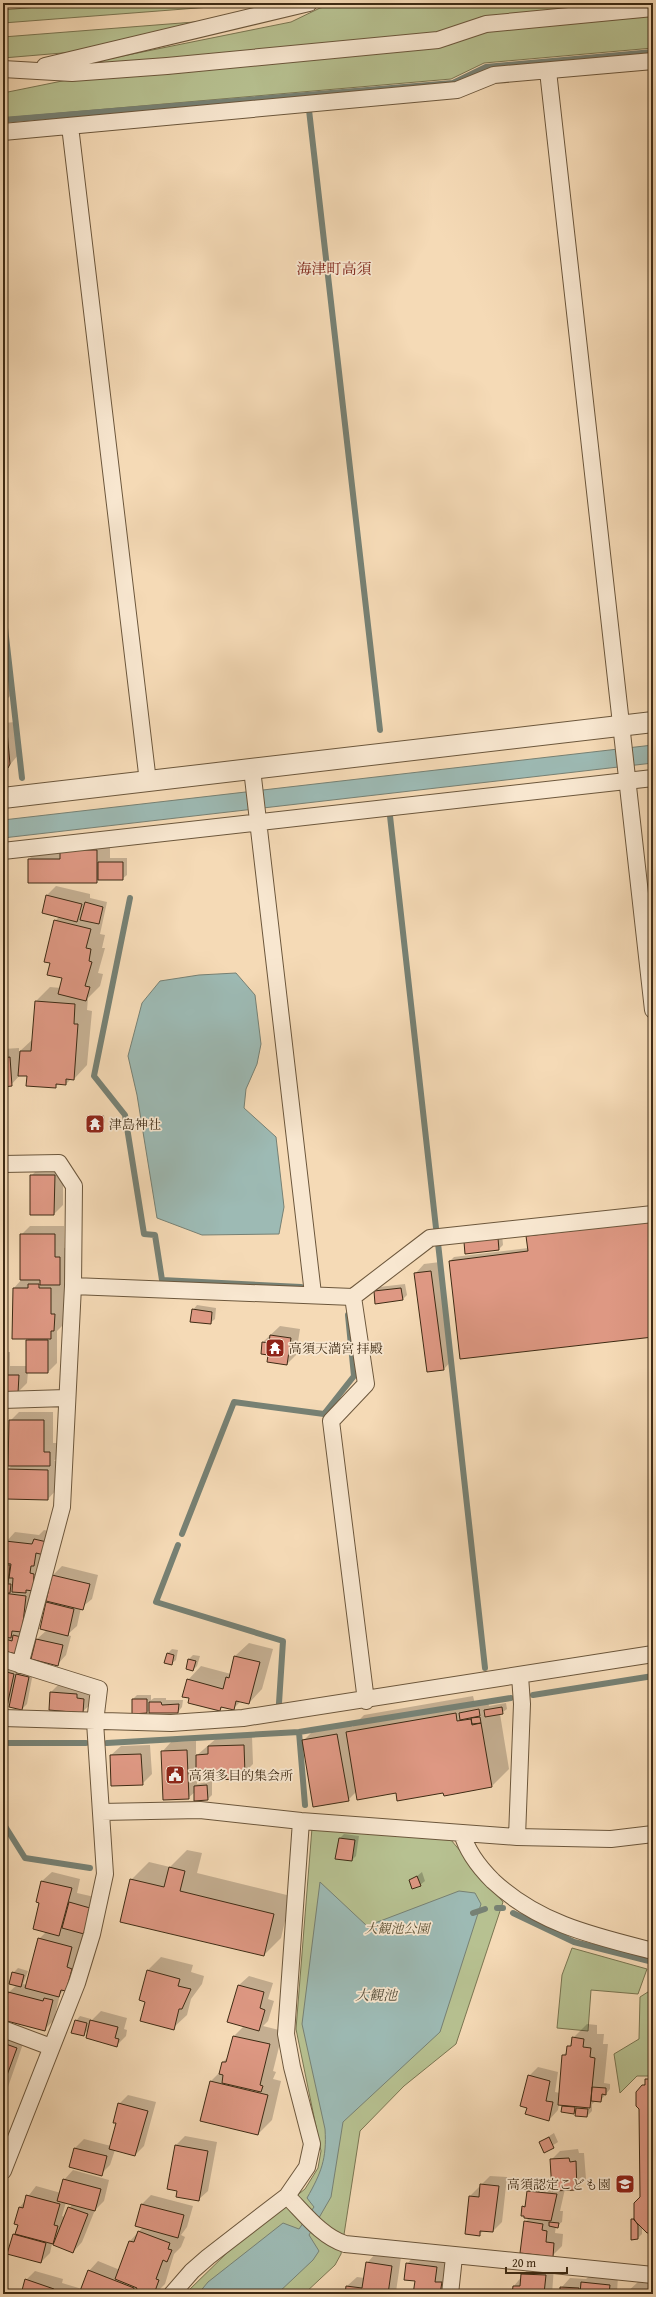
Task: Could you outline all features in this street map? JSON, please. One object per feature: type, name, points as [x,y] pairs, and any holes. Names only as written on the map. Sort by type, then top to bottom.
[{"type":"street","points":[[3,77],[309,3]]},
{"type":"street","points":[[3,69],[80,72],[438,40],[486,24],[653,8]]},
{"type":"street","points":[[3,132],[456,90],[494,76],[653,61]]},
{"type":"street","points":[[548,71],[653,1010]]},
{"type":"street","points":[[70,126],[148,782]]},
{"type":"street","points":[[3,798],[148,782],[253,777],[653,722]]},
{"type":"street","points":[[3,851],[258,818],[627,775],[653,778]]},
{"type":"street","points":[[253,777],[313,1294]]},
{"type":"street","points":[[3,1164],[59,1163],[74,1186],[73,1286],[66,1398],[62,1507],[20,1664]]},
{"type":"street","points":[[73,1286],[313,1294],[353,1297],[430,1238],[653,1214]]},
{"type":"street","points":[[353,1297],[366,1384],[331,1421],[366,1700]]},
{"type":"street","points":[[3,1400],[66,1398]]},
{"type":"street","points":[[3,1718],[33,1718],[95,1722],[171,1723],[243,1718],[520,1676],[653,1654]]},
{"type":"street","points":[[3,1659],[99,1689],[95,1722],[105,1874],[92,1934],[78,1983],[51,2047],[3,2171]]},
{"type":"street","points":[[517,1837],[522,1704],[520,1676]]},
{"type":"street","points":[[102,1812],[200,1810],[301,1821],[517,1837],[611,1839],[653,1834]]},
{"type":"street","points":[[172,2294],[192,2271],[208,2257],[287,2196],[307,2167],[312,2144],[292,2067],[286,2034],[301,1821]]},
{"type":"street","points":[[462,1833],[466,1848],[485,1874],[512,1898],[532,1912],[586,1934],[653,1951]]},
{"type":"street","points":[[3,2028],[51,2047]]},
{"type":"street","points":[[287,2196],[312,2221],[335,2240],[345,2244],[454,2257],[653,2275]]},
{"type":"street","points":[[450,2294],[454,2257]]},
{"type":"green space","points":[[84,3],[262,3],[3,23],[3,10]]},
{"type":"green space","points":[[345,3],[632,3],[481,17],[441,34],[63,68],[291,22],[320,8]]},
{"type":"green space","points":[[653,14],[653,48],[484,63],[451,79],[3,118],[3,93],[72,79],[167,74],[449,45],[488,29]]},
{"type":"green space","points":[[207,21],[74,52],[3,58],[3,37]]},
{"type":"green space","name":"大観池公園","points":[[312,1828],[451,1840],[503,1902],[456,2044],[404,2086],[360,2131],[341,2254],[335,2265],[304,2294],[185,2294],[235,2245],[305,2189],[318,2168],[321,2151],[296,2029]]},
{"type":"green space","points":[[572,1948],[647,1969],[638,1994],[591,1990],[588,2031],[557,2028],[562,1975]]},
{"type":"green space","points":[[653,1980],[653,2076],[637,2076],[620,2093],[614,2054],[639,2039],[640,1997],[651,1990]]},
{"type":"water","points":[[653,745],[653,763],[3,838],[3,820]]},
{"type":"water","points":[[236,973],[255,995],[261,1044],[257,1064],[246,1089],[244,1108],[276,1137],[284,1207],[279,1234],[202,1235],[157,1218],[137,1095],[128,1056],[142,1003],[160,981],[199,975]]},
{"type":"water","name":"大観池","points":[[320,1882],[367,1926],[459,1891],[475,1893],[481,1904],[440,2032],[343,2122],[331,2197],[309,2235],[319,2251],[313,2260],[277,2294],[198,2294],[208,2282],[283,2223],[299,2229],[314,2207],[307,2198],[322,2165],[325,2149],[325,2129],[302,2024]]},
{"type":"building","points":[[3,731],[7,731],[10,764],[8,768],[3,769]]},
{"type":"building","points":[[60,850],[97,850],[97,883],[28,883],[28,859],[60,859]]},
{"type":"building","points":[[98,862],[123,862],[123,880],[98,880]]},
{"type":"building","points":[[46,895],[82,904],[77,922],[42,913]]},
{"type":"building","points":[[85,902],[103,907],[99,924],[80,920]]},
{"type":"building","points":[[54,920],[91,929],[86,948],[91,949],[89,961],[92,962],[85,986],[90,987],[86,1001],[58,994],[62,978],[47,975],[50,963],[44,962]]},
{"type":"building","points":[[35,1001],[75,1004],[74,1024],[78,1024],[74,1080],[66,1079],[66,1085],[56,1084],[56,1088],[26,1086],[27,1076],[18,1076],[20,1051],[31,1051]]},
{"type":"building","points":[[10,1057],[12,1086],[3,1087],[3,1058]]},
{"type":"building","points":[[100,1119],[101,1128],[92,1129],[91,1121]]},
{"type":"building","points":[[30,1175],[55,1175],[54,1215],[30,1215]]},
{"type":"building","points":[[653,1221],[653,1337],[460,1359],[449,1261],[528,1251],[526,1236]]},
{"type":"building","points":[[20,1234],[55,1234],[55,1257],[60,1257],[60,1285],[40,1285],[40,1280],[20,1280]]},
{"type":"building","points":[[498,1238],[499,1250],[465,1254],[464,1242]]},
{"type":"building","points":[[431,1271],[444,1370],[427,1372],[414,1273]]},
{"type":"building","points":[[28,1284],[39,1284],[39,1288],[51,1288],[51,1314],[55,1314],[54,1331],[51,1331],[51,1339],[12,1339],[13,1288],[28,1288]]},
{"type":"building","points":[[401,1288],[403,1300],[375,1304],[374,1291]]},
{"type":"building","points":[[192,1309],[212,1312],[211,1324],[190,1322]]},
{"type":"building","name":"高須天満宮 拝殿","points":[[270,1335],[291,1338],[287,1365],[267,1362],[268,1355],[261,1354],[262,1342],[269,1343]]},
{"type":"building","points":[[26,1340],[48,1340],[48,1373],[26,1373]]},
{"type":"building","points":[[3,1356],[6,1356],[5,1373],[3,1373]]},
{"type":"building","points":[[3,1375],[19,1375],[18,1393],[3,1393]]},
{"type":"building","points":[[9,1420],[44,1420],[44,1452],[50,1452],[50,1466],[8,1466]]},
{"type":"building","points":[[6,1469],[48,1470],[48,1500],[6,1499]]},
{"type":"building","points":[[34,1539],[47,1542],[44,1555],[36,1553],[34,1566],[31,1566],[30,1573],[34,1574],[33,1591],[26,1590],[26,1593],[12,1592],[13,1578],[9,1578],[11,1564],[3,1563],[5,1541],[32,1544]]},
{"type":"building","points":[[3,1565],[10,1565],[8,1584],[11,1584],[10,1593],[3,1593]]},
{"type":"building","points":[[52,1575],[90,1584],[83,1610],[46,1601]]},
{"type":"building","points":[[3,1593],[26,1596],[22,1632],[12,1631],[11,1638],[3,1637]]},
{"type":"building","points":[[46,1602],[74,1609],[68,1636],[40,1629]]},
{"type":"building","points":[[13,1635],[21,1637],[17,1654],[3,1651],[5,1639],[12,1641]]},
{"type":"building","points":[[36,1639],[63,1645],[58,1666],[31,1659]]},
{"type":"building","points":[[167,1653],[174,1655],[172,1665],[164,1663]]},
{"type":"building","points":[[234,1656],[260,1662],[249,1704],[236,1701],[234,1710],[221,1707],[220,1711],[188,1703],[189,1698],[182,1697],[187,1679],[223,1689],[226,1677],[229,1678]]},
{"type":"building","points":[[188,1659],[196,1661],[193,1671],[186,1669]]},
{"type":"building","points":[[3,1671],[14,1674],[7,1706],[3,1705]]},
{"type":"building","points":[[16,1674],[29,1677],[22,1710],[9,1707]]},
{"type":"building","points":[[50,1692],[77,1694],[77,1698],[84,1699],[83,1713],[49,1710]]},
{"type":"building","points":[[132,1699],[147,1699],[147,1713],[132,1714]]},
{"type":"building","points":[[149,1702],[161,1702],[162,1705],[179,1704],[178,1713],[149,1713]]},
{"type":"building","points":[[502,1707],[503,1714],[485,1717],[484,1710]]},
{"type":"building","points":[[479,1709],[480,1716],[460,1720],[459,1713]]},
{"type":"building","points":[[456,1713],[457,1721],[471,1719],[472,1725],[481,1723],[492,1787],[444,1796],[443,1793],[397,1801],[396,1793],[357,1800],[346,1732]]},
{"type":"building","points":[[480,1717],[481,1723],[472,1724],[471,1718]]},
{"type":"building","points":[[337,1734],[349,1801],[313,1807],[302,1740]]},
{"type":"building","points":[[244,1745],[245,1774],[238,1775],[238,1779],[214,1780],[214,1776],[196,1776],[196,1755],[208,1754],[208,1746]]},
{"type":"building","name":"高須多目的集会所","points":[[187,1750],[189,1799],[163,1800],[161,1751]]},
{"type":"building","points":[[141,1754],[143,1785],[111,1786],[110,1755]]},
{"type":"building","points":[[207,1785],[208,1800],[194,1801],[194,1786]]},
{"type":"building","points":[[339,1838],[355,1840],[352,1861],[335,1859]]},
{"type":"building","points":[[169,1867],[185,1871],[180,1891],[274,1914],[264,1956],[120,1922],[130,1879],[164,1887]]},
{"type":"building","points":[[417,1876],[421,1886],[412,1889],[409,1880]]},
{"type":"building","points":[[41,1881],[72,1888],[59,1936],[33,1929],[39,1903],[36,1902]]},
{"type":"building","points":[[69,1902],[90,1908],[84,1934],[62,1928]]},
{"type":"building","points":[[38,1938],[72,1947],[67,1967],[72,1969],[66,1991],[61,1990],[59,1997],[25,1988]]},
{"type":"building","points":[[147,1970],[180,1979],[178,1986],[191,1989],[182,2009],[179,2009],[174,2030],[140,2021],[145,2002],[139,2000]]},
{"type":"building","points":[[12,1972],[24,1975],[21,1987],[9,1984]]},
{"type":"building","points":[[238,1985],[264,1992],[260,2008],[265,2010],[259,2031],[227,2022]]},
{"type":"building","points":[[8,1992],[43,2001],[44,1998],[53,2000],[45,2031],[3,2020]]},
{"type":"building","points":[[75,2020],[87,2023],[84,2036],[71,2033]]},
{"type":"building","points":[[90,2020],[118,2027],[115,2038],[119,2039],[117,2047],[86,2038]]},
{"type":"building","points":[[233,2036],[270,2044],[260,2085],[263,2086],[261,2092],[222,2083],[223,2075],[219,2074],[222,2062],[226,2062]]},
{"type":"building","points":[[572,2037],[584,2039],[583,2047],[591,2048],[590,2057],[595,2058],[590,2108],[558,2105],[562,2055],[566,2055],[567,2046],[571,2046]]},
{"type":"building","points":[[3,2043],[17,2048],[3,2086]]},
{"type":"building","points":[[528,2075],[550,2081],[546,2101],[553,2102],[549,2121],[525,2114],[527,2108],[520,2106]]},
{"type":"building","points":[[645,2079],[653,2079],[653,2233],[647,2233],[634,2220],[634,2203],[640,2197],[639,2109],[636,2106],[636,2092],[642,2085],[645,2085]]},
{"type":"building","points":[[210,2081],[268,2095],[258,2135],[200,2121]]},
{"type":"building","points":[[592,2087],[606,2088],[606,2095],[602,2094],[601,2102],[591,2101]]},
{"type":"building","points":[[118,2103],[148,2111],[135,2156],[109,2149],[116,2123],[113,2123]]},
{"type":"building","points":[[562,2106],[575,2107],[574,2114],[561,2112]]},
{"type":"building","points":[[576,2108],[588,2109],[587,2117],[575,2116]]},
{"type":"building","points":[[549,2137],[554,2148],[544,2153],[539,2142]]},
{"type":"building","points":[[175,2145],[208,2151],[199,2201],[176,2197],[177,2191],[167,2189]]},
{"type":"building","points":[[74,2148],[107,2156],[102,2176],[69,2167]]},
{"type":"building","points":[[569,2158],[570,2162],[576,2161],[577,2190],[552,2191],[550,2159]]},
{"type":"building","points":[[63,2179],[101,2189],[95,2211],[57,2201]]},
{"type":"building","points":[[480,2184],[499,2186],[493,2232],[480,2231],[480,2236],[465,2234],[469,2196],[479,2197]]},
{"type":"building","points":[[527,2191],[557,2194],[551,2221],[524,2218],[524,2216],[521,2216],[522,2206],[525,2207]]},
{"type":"building","points":[[26,2195],[60,2204],[54,2225],[58,2226],[53,2244],[15,2234],[18,2225],[14,2224],[19,2207],[23,2208]]},
{"type":"building","points":[[141,2204],[184,2215],[178,2238],[135,2226]]},
{"type":"building","points":[[68,2207],[88,2214],[73,2253],[53,2245]]},
{"type":"building","points":[[631,2219],[634,2219],[638,2225],[638,2239],[631,2240]]},
{"type":"building","points":[[524,2221],[543,2224],[542,2230],[547,2231],[546,2242],[554,2243],[553,2257],[520,2253]]},
{"type":"building","points":[[549,2222],[559,2223],[558,2228],[549,2226]]},
{"type":"building","points":[[138,2231],[170,2243],[168,2249],[172,2250],[167,2262],[163,2260],[156,2279],[159,2280],[154,2294],[135,2293],[137,2288],[115,2279],[129,2241],[134,2242]]},
{"type":"building","points":[[13,2234],[46,2243],[41,2263],[7,2254]]},
{"type":"building","points":[[366,2262],[392,2266],[388,2294],[345,2294],[346,2286],[362,2288]]},
{"type":"building","points":[[406,2263],[437,2267],[435,2282],[442,2282],[440,2294],[413,2294],[415,2281],[404,2280]]},
{"type":"building","points":[[88,2270],[134,2288],[132,2294],[89,2294],[80,2291]]},
{"type":"building","points":[[521,2274],[546,2275],[544,2294],[512,2294],[513,2286],[520,2286]]},
{"type":"building","points":[[25,2279],[54,2289],[53,2294],[21,2294]]},
{"type":"building","points":[[581,2282],[610,2285],[609,2294],[580,2294]]},
{"type":"building","points":[[560,2287],[579,2288],[579,2294],[560,2294]]},
{"type":"waterway","points":[[3,120],[453,83],[486,67],[653,52]]},
{"type":"waterway","points":[[309,110],[380,730]]},
{"type":"waterway","points":[[3,610],[22,778]]},
{"type":"waterway","points":[[390,816],[436,1228]]},
{"type":"waterway","points":[[130,898],[94,1076],[125,1115],[144,1234],[155,1235],[162,1280],[301,1287]]},
{"type":"waterway","points":[[438,1243],[485,1668]]},
{"type":"waterway","points":[[182,1534],[234,1402],[324,1414],[354,1376],[348,1315]]},
{"type":"waterway","points":[[178,1545],[156,1602],[283,1641],[279,1703]]},
{"type":"waterway","points":[[533,1695],[653,1676]]},
{"type":"waterway","points":[[107,1743],[299,1732],[511,1698]]},
{"type":"waterway","points":[[299,1732],[305,1805]]},
{"type":"waterway","points":[[3,1743],[86,1743]]},
{"type":"waterway","points":[[3,1823],[25,1858],[90,1868]]},
{"type":"waterway","points":[[497,1908],[503,1908]]},
{"type":"waterway","points":[[473,1913],[485,1909]]},
{"type":"waterway","points":[[513,1913],[574,1942],[653,1962]]},
{"type":"place","name":"津島神社","points":[[95,1124]]},
{"type":"place","name":"高須天満宮 拝殿","points":[[275,1348]]},
{"type":"place","name":"高須多目的集会所","points":[[175,1775]]},
{"type":"place","name":"高須認定こども園","points":[[625,2184]]},
{"type":"district","name":"海津町高須","points":[[334,268]]}]
